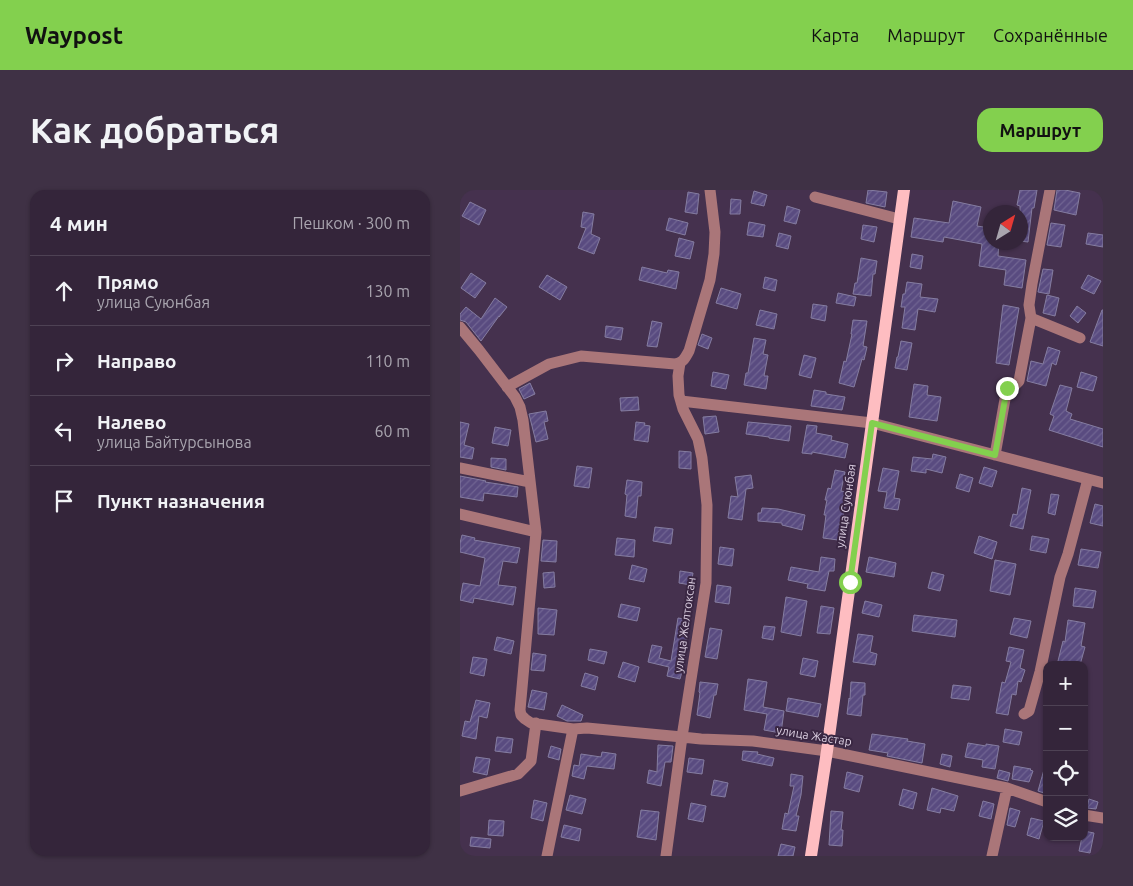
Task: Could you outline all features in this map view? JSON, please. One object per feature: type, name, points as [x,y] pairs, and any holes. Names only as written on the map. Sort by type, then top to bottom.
[{"type":"main road","name":"улица Суюнбая","points":[[811,856],[904,190]]},
{"type":"street","points":[[507,387],[549,364],[581,356],[680,363],[689,351],[710,280],[715,232],[710,190]]},
{"type":"street","points":[[995,455],[1007,388],[1009,384],[1016,384],[1018,381],[1030,318],[1029,305],[1032,284],[1050,190]]},
{"type":"street","points":[[815,197],[899,219]]},
{"type":"street","points":[[1030,318],[1080,338]]},
{"type":"street","points":[[460,327],[507,387],[520,407],[536,532],[520,710],[521,715],[525,719],[531,723],[536,723],[531,760],[518,774],[460,791]]},
{"type":"street","name":"улица Желтоксан","points":[[666,856],[706,583],[707,505],[702,458],[698,439],[679,395],[680,363]]},
{"type":"street","points":[[681,401],[872,423],[1103,483]]},
{"type":"street","points":[[460,468],[530,482]]},
{"type":"street","points":[[1024,714],[1029,711],[1040,672],[1058,584],[1088,479]]},
{"type":"street","points":[[460,514],[536,532]]},
{"type":"street","name":"улица Жастар","points":[[536,723],[573,729],[587,728],[701,740],[753,741],[827,751],[1007,788],[1043,801]]},
{"type":"street","points":[[547,856],[573,729]]},
{"type":"street","points":[[992,856],[1007,788]]},
{"type":"street","points":[[1088,816],[1103,818]]},
{"type":"building","points":[[868,190],[887,192],[885,207],[866,203]]},
{"type":"building","points":[[1020,190],[1037,190],[1034,208],[1032,208],[1028,242],[1028,205],[1017,205]]},
{"type":"building","points":[[1057,190],[1080,193],[1076,215],[1054,210]]},
{"type":"building","points":[[754,191],[767,195],[764,206],[751,203]]},
{"type":"building","points":[[688,192],[699,194],[697,214],[685,212]]},
{"type":"building","points":[[731,199],[741,200],[740,214],[730,214]]},
{"type":"building","points":[[953,201],[981,207],[977,226],[983,227],[983,250],[998,250],[998,256],[1026,260],[1022,288],[1004,285],[1006,270],[979,266],[982,244],[944,237],[943,242],[911,237],[914,218],[949,223]]},
{"type":"building","points":[[470,202],[486,210],[479,225],[462,216]]},
{"type":"building","points":[[787,206],[800,210],[796,224],[784,221]]},
{"type":"building","points":[[583,212],[594,214],[591,234],[600,238],[594,254],[578,248],[586,228],[581,227]]},
{"type":"building","points":[[669,218],[688,223],[685,235],[666,230]]},
{"type":"building","points":[[749,222],[765,225],[763,237],[747,235]]},
{"type":"building","points":[[1051,223],[1065,225],[1061,247],[1047,245]]},
{"type":"building","points":[[863,225],[877,227],[874,242],[861,239]]},
{"type":"building","points":[[779,233],[791,236],[788,249],[776,246]]},
{"type":"building","points":[[1088,233],[1103,235],[1103,247],[1086,244]]},
{"type":"building","points":[[679,238],[694,242],[690,259],[675,256]]},
{"type":"building","points":[[912,254],[923,256],[921,269],[910,267]]},
{"type":"building","points":[[861,258],[877,261],[875,274],[873,274],[871,296],[853,294],[855,283],[857,283]]},
{"type":"building","points":[[642,267],[667,273],[668,270],[679,272],[676,289],[639,280]]},
{"type":"building","points":[[1043,269],[1053,270],[1049,294],[1038,292]]},
{"type":"building","points":[[471,273],[486,283],[475,298],[461,288]]},
{"type":"building","points":[[547,275],[567,287],[560,300],[539,287]]},
{"type":"building","points":[[1088,275],[1101,281],[1094,294],[1081,288]]},
{"type":"building","points":[[765,277],[777,280],[775,291],[763,288]]},
{"type":"building","points":[[907,282],[922,284],[920,297],[938,299],[935,312],[918,309],[915,330],[902,328],[905,307],[901,307]]},
{"type":"building","points":[[721,288],[741,294],[737,309],[716,303]]},
{"type":"building","points":[[838,293],[856,297],[854,306],[836,303]]},
{"type":"building","points":[[1047,295],[1059,298],[1055,316],[1043,313]]},
{"type":"building","points":[[495,298],[507,307],[481,341],[466,322],[460,320],[460,314],[466,307],[481,319]]},
{"type":"building","points":[[813,304],[827,306],[825,321],[811,318]]},
{"type":"building","points":[[1003,305],[1019,308],[1009,365],[996,363]]},
{"type":"building","points":[[1077,306],[1086,313],[1078,323],[1070,316]]},
{"type":"building","points":[[760,310],[777,314],[774,329],[756,325]]},
{"type":"building","points":[[1103,310],[1103,346],[1090,342]]},
{"type":"building","points":[[853,320],[867,321],[863,346],[867,347],[854,387],[839,383],[844,361],[846,362]]},
{"type":"building","points":[[652,321],[662,323],[657,347],[647,346]]},
{"type":"building","points":[[606,326],[623,328],[621,340],[605,337]]},
{"type":"building","points":[[702,334],[712,338],[708,349],[698,345]]},
{"type":"building","points":[[754,338],[766,340],[763,354],[768,355],[764,376],[768,376],[766,389],[744,385]]},
{"type":"building","points":[[901,341],[912,343],[907,370],[895,368]]},
{"type":"building","points":[[1048,347],[1060,351],[1056,365],[1052,363],[1046,386],[1027,381],[1031,361],[1043,364]]},
{"type":"building","points":[[804,355],[816,358],[811,378],[799,375]]},
{"type":"building","points":[[713,372],[729,375],[726,389],[711,386]]},
{"type":"building","points":[[1081,372],[1097,377],[1093,391],[1077,387]]},
{"type":"building","points":[[530,383],[535,394],[524,399],[519,389]]},
{"type":"building","points":[[914,384],[928,386],[927,395],[941,397],[937,421],[909,417]]},
{"type":"building","points":[[1060,385],[1072,388],[1066,411],[1072,414],[1070,419],[1103,429],[1103,447],[1049,430],[1054,416],[1050,414]]},
{"type":"building","points":[[814,390],[845,397],[842,410],[811,406]]},
{"type":"building","points":[[638,397],[639,410],[621,411],[620,398]]},
{"type":"building","points":[[546,411],[548,421],[544,422],[548,439],[536,442],[529,414]]},
{"type":"building","points":[[716,416],[719,432],[705,434],[703,417]]},
{"type":"building","points":[[460,422],[469,424],[464,445],[474,448],[472,459],[460,457]]},
{"type":"building","points":[[636,422],[645,423],[644,425],[650,426],[648,442],[634,440]]},
{"type":"building","points":[[748,422],[791,426],[789,441],[746,434]]},
{"type":"building","points":[[807,425],[817,426],[816,433],[832,436],[831,440],[848,444],[845,458],[812,452],[812,454],[802,453]]},
{"type":"building","points":[[495,427],[511,430],[508,446],[492,443]]},
{"type":"building","points":[[679,451],[691,452],[691,469],[679,468]]},
{"type":"building","points":[[933,454],[946,457],[942,473],[926,469],[926,473],[911,471],[913,457],[932,459]]},
{"type":"building","points":[[491,458],[506,459],[506,470],[491,467]]},
{"type":"building","points":[[577,466],[592,468],[589,488],[574,486]]},
{"type":"building","points":[[984,467],[997,471],[992,487],[979,483]]},
{"type":"building","points":[[883,468],[899,471],[894,498],[900,499],[898,510],[884,508],[887,492],[878,491]]},
{"type":"building","points":[[835,470],[845,472],[841,491],[846,492],[838,540],[823,538],[827,500],[825,500],[828,488],[831,489]]},
{"type":"building","points":[[960,474],[973,478],[969,492],[956,488]]},
{"type":"building","points":[[751,475],[753,488],[746,489],[742,520],[728,518],[731,496],[738,497],[735,477]]},
{"type":"building","points":[[460,476],[518,487],[517,497],[484,493],[483,501],[460,497]]},
{"type":"building","points":[[627,480],[642,482],[641,496],[638,496],[636,518],[625,516]]},
{"type":"building","points":[[1022,488],[1031,490],[1023,529],[1010,526],[1013,514],[1017,515]]},
{"type":"building","points":[[1051,494],[1059,495],[1055,515],[1048,513]]},
{"type":"building","points":[[1095,504],[1103,506],[1103,526],[1090,523]]},
{"type":"building","points":[[762,508],[778,509],[805,515],[802,530],[782,525],[782,523],[758,521],[758,513],[761,513]]},
{"type":"building","points":[[655,527],[673,529],[671,544],[653,541]]},
{"type":"building","points":[[462,535],[475,538],[474,540],[520,548],[517,563],[503,561],[498,585],[516,587],[513,605],[474,598],[473,603],[460,600],[463,583],[480,586],[485,558],[460,552]]},
{"type":"building","points":[[979,536],[997,542],[992,559],[974,553]]},
{"type":"building","points":[[1032,536],[1049,539],[1046,553],[1030,550]]},
{"type":"building","points":[[617,538],[635,540],[634,557],[615,555]]},
{"type":"building","points":[[543,540],[557,541],[556,562],[541,561]]},
{"type":"building","points":[[720,547],[734,549],[732,566],[718,564]]},
{"type":"building","points":[[1081,549],[1101,552],[1098,568],[1078,565]]},
{"type":"building","points":[[821,557],[835,559],[834,571],[829,571],[825,591],[807,588],[808,584],[788,580],[791,567],[819,572]]},
{"type":"building","points":[[869,557],[896,563],[894,577],[866,572]]},
{"type":"building","points":[[995,560],[1016,564],[1010,595],[990,591]]},
{"type":"building","points":[[632,565],[647,569],[644,582],[629,579]]},
{"type":"building","points":[[680,571],[693,573],[691,585],[679,583]]},
{"type":"building","points":[[554,572],[555,587],[544,588],[543,573]]},
{"type":"building","points":[[932,572],[944,575],[940,591],[928,588]]},
{"type":"building","points":[[717,585],[731,587],[729,604],[715,602]]},
{"type":"building","points":[[1075,588],[1096,591],[1093,608],[1073,606]]},
{"type":"building","points":[[786,597],[807,601],[801,636],[781,632]]},
{"type":"building","points":[[865,601],[882,605],[879,617],[862,613]]},
{"type":"building","points":[[621,604],[640,608],[637,621],[618,617]]},
{"type":"building","points":[[821,606],[834,608],[830,634],[817,633]]},
{"type":"building","points":[[538,608],[557,610],[554,635],[538,634]]},
{"type":"building","points":[[914,615],[957,620],[955,637],[912,631]]},
{"type":"building","points":[[678,618],[690,620],[685,661],[680,679],[667,676],[669,667],[648,662],[652,645],[662,647],[659,658],[671,661]]},
{"type":"building","points":[[1014,618],[1031,621],[1027,638],[1010,634]]},
{"type":"building","points":[[1068,620],[1085,623],[1081,646],[1085,647],[1081,661],[1058,661],[1063,641],[1065,642]]},
{"type":"building","points":[[764,626],[775,627],[773,640],[762,638]]},
{"type":"building","points":[[710,628],[722,630],[717,659],[705,657]]},
{"type":"building","points":[[858,634],[873,636],[870,652],[877,654],[875,665],[853,662]]},
{"type":"building","points":[[497,637],[514,641],[511,654],[494,650]]},
{"type":"building","points":[[1009,647],[1024,650],[1020,668],[1025,670],[1021,682],[1018,681],[1016,695],[1012,694],[1008,715],[996,713],[1002,682],[1005,683],[1011,662],[1006,661]]},
{"type":"building","points":[[590,649],[607,652],[604,664],[588,660]]},
{"type":"building","points":[[533,653],[546,655],[544,671],[531,670]]},
{"type":"building","points":[[473,657],[487,659],[484,676],[470,673]]},
{"type":"building","points":[[803,658],[818,661],[815,677],[800,674]]},
{"type":"building","points":[[623,662],[639,667],[635,682],[618,677]]},
{"type":"building","points":[[585,673],[598,677],[595,690],[581,686]]},
{"type":"building","points":[[748,679],[767,682],[763,707],[784,711],[781,733],[764,730],[767,714],[744,710]]},
{"type":"building","points":[[700,682],[718,684],[710,718],[697,715]]},
{"type":"building","points":[[851,682],[865,683],[861,716],[847,714]]},
{"type":"building","points":[[953,685],[971,687],[969,700],[951,698]]},
{"type":"building","points":[[532,690],[547,693],[544,710],[528,707]]},
{"type":"building","points":[[788,698],[821,704],[818,717],[786,711]]},
{"type":"building","points":[[476,700],[490,703],[487,718],[479,716],[476,739],[462,736],[465,721],[470,722]]},
{"type":"building","points":[[562,705],[583,715],[581,721],[567,721],[557,716]]},
{"type":"building","points":[[1005,729],[1022,732],[1019,745],[1003,742]]},
{"type":"building","points":[[872,734],[908,739],[907,741],[925,744],[922,763],[887,756],[888,753],[869,750]]},
{"type":"building","points":[[497,737],[513,739],[511,753],[495,751]]},
{"type":"building","points":[[968,743],[999,746],[995,769],[982,767],[983,760],[965,757]]},
{"type":"building","points":[[658,745],[673,746],[671,762],[665,762],[661,786],[647,783],[649,770],[657,772]]},
{"type":"building","points":[[551,746],[561,749],[559,760],[548,757]]},
{"type":"building","points":[[743,751],[758,752],[757,754],[774,758],[772,766],[742,760]]},
{"type":"building","points":[[602,752],[616,754],[614,769],[587,766],[584,779],[572,776],[574,765],[579,766],[581,754],[601,757]]},
{"type":"building","points":[[942,754],[952,756],[950,767],[940,764]]},
{"type":"building","points":[[476,757],[490,759],[487,775],[473,772]]},
{"type":"building","points":[[689,758],[704,760],[702,774],[687,772]]},
{"type":"building","points":[[1014,766],[1033,771],[1029,782],[1012,779]]},
{"type":"building","points":[[999,770],[1010,773],[1008,781],[997,778]]},
{"type":"building","points":[[847,772],[863,776],[859,792],[844,788]]},
{"type":"building","points":[[1043,773],[1043,793],[1038,791]]},
{"type":"building","points":[[791,774],[803,776],[796,816],[799,816],[796,831],[782,829],[785,813],[788,814],[794,786],[790,786]]},
{"type":"building","points":[[714,780],[728,783],[725,797],[711,795]]},
{"type":"building","points":[[932,788],[958,796],[954,811],[941,808],[940,813],[927,810]]},
{"type":"building","points":[[903,789],[917,793],[913,809],[899,805]]},
{"type":"building","points":[[570,795],[586,799],[582,814],[566,810]]},
{"type":"building","points":[[1089,799],[1098,802],[1096,809],[1088,808]]},
{"type":"building","points":[[534,800],[547,803],[543,821],[531,818]]},
{"type":"building","points":[[983,801],[994,804],[991,819],[979,816]]},
{"type":"building","points":[[691,803],[706,806],[703,822],[688,819]]},
{"type":"building","points":[[1010,808],[1020,811],[1015,827],[1007,825]]},
{"type":"building","points":[[641,810],[659,812],[656,840],[637,837]]},
{"type":"building","points":[[831,811],[843,812],[842,846],[829,845]]},
{"type":"building","points":[[1031,818],[1043,821],[1039,839],[1027,835]]},
{"type":"building","points":[[489,820],[504,821],[503,836],[488,835]]},
{"type":"building","points":[[564,825],[581,829],[579,841],[561,837]]},
{"type":"building","points":[[1088,832],[1094,833],[1090,853],[1079,851],[1081,841],[1088,841]]},
{"type":"building","points":[[471,837],[491,839],[490,848],[470,846]]},
{"type":"building","points":[[781,844],[795,847],[793,856],[778,856]]},
{"type":"route","points":[[850,582],[872,423],[995,455],[1007,388]]}]
